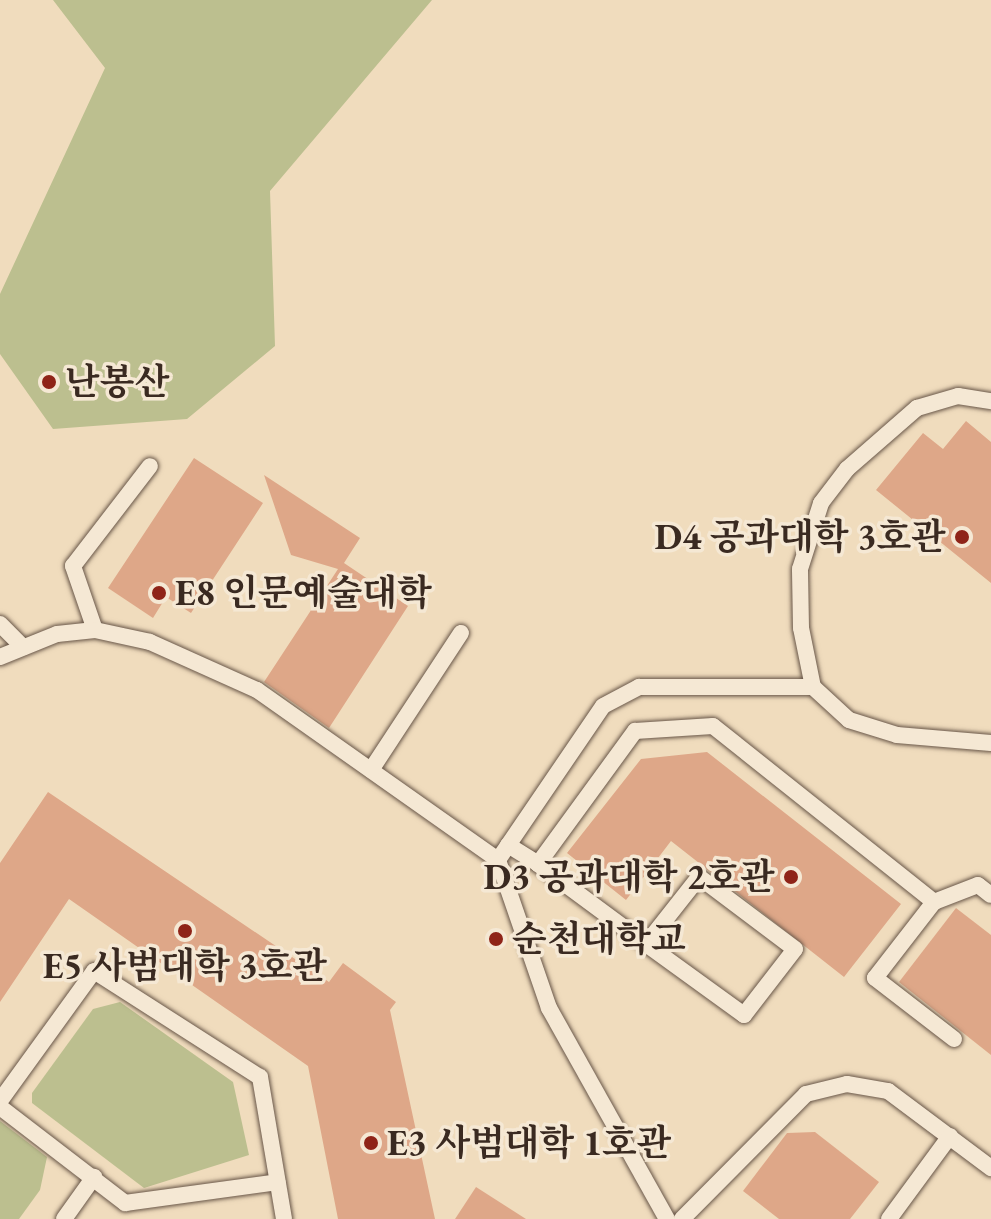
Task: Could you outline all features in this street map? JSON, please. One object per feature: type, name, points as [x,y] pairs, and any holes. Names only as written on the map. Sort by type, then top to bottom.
[{"type":"lane","points":[[991,401],[958,396],[917,408],[847,469],[821,503],[800,569],[801,628],[813,687],[849,720],[897,735],[991,743]]},
{"type":"lane","points":[[95,630],[73,566],[150,466]]},
{"type":"lane","points":[[0,624],[23,647]]},
{"type":"lane","points":[[0,657],[23,647],[95,630],[150,642],[257,690],[498,860],[549,1008],[667,1219]]},
{"type":"lane","points":[[371,770],[461,633]]},
{"type":"lane","points":[[498,860],[603,706],[639,687],[813,687]]},
{"type":"lane","points":[[538,864],[635,731],[713,726],[934,902]]},
{"type":"lane","points":[[508,845],[744,1015],[795,949],[699,877],[646,944]]},
{"type":"lane","points":[[954,1039],[875,978],[934,902],[978,885],[991,895]]},
{"type":"lane","points":[[0,1101],[94,971],[260,1077],[284,1219]]},
{"type":"lane","points":[[682,1219],[806,1094],[847,1084],[888,1091],[991,1168]]},
{"type":"lane","points":[[0,1107],[125,1203],[278,1182]]},
{"type":"lane","points":[[889,1219],[950,1136]]},
{"type":"lane","points":[[64,1219],[94,1177]]},
{"type":"green space","points":[[53,0],[432,0],[270,191],[275,346],[187,419],[53,429],[0,354],[0,294],[105,68]]},
{"type":"green space","points":[[120,1002],[233,1082],[249,1155],[144,1188],[32,1103],[32,1093],[93,1009]]},
{"type":"green space","points":[[0,1121],[47,1157],[40,1190],[19,1219],[0,1219]]},
{"type":"building","name":"D4 공과대학 3호관","points":[[966,421],[991,442],[991,583],[876,490],[923,433],[943,449]]},
{"type":"building","points":[[194,458],[263,503],[191,613],[166,597],[153,618],[108,588]]},
{"type":"building","points":[[264,475],[360,538],[344,563],[408,606],[329,728],[264,682],[338,569],[291,555]]},
{"type":"building","name":"D3 공과대학 2호관","points":[[707,752],[901,904],[844,977],[671,841],[626,900],[567,853],[641,759]]},
{"type":"building","points":[[48,792],[329,982],[343,963],[396,1002],[390,1010],[435,1219],[338,1219],[308,1066],[69,899],[0,1002],[0,863]]},
{"type":"building","points":[[956,908],[991,935],[991,1055],[899,982]]},
{"type":"building","points":[[815,1132],[879,1182],[850,1219],[779,1219],[743,1191],[787,1133]]},
{"type":"building","points":[[476,1187],[526,1219],[455,1219]]},
{"type":"place","name":"난봉산","points":[[49,382]]},
{"type":"place","name":"D4 공과대학 3호관","points":[[962,537]]},
{"type":"place","name":"E8 인문예술대학","points":[[159,593]]},
{"type":"place","name":"D3 공과대학 2호관","points":[[791,877]]},
{"type":"place","name":"E5 사범대학 3호관","points":[[185,931]]},
{"type":"place","name":"순천대학교","points":[[496,939]]},
{"type":"place","name":"E3 사범대학 1호관","points":[[371,1143]]}]
